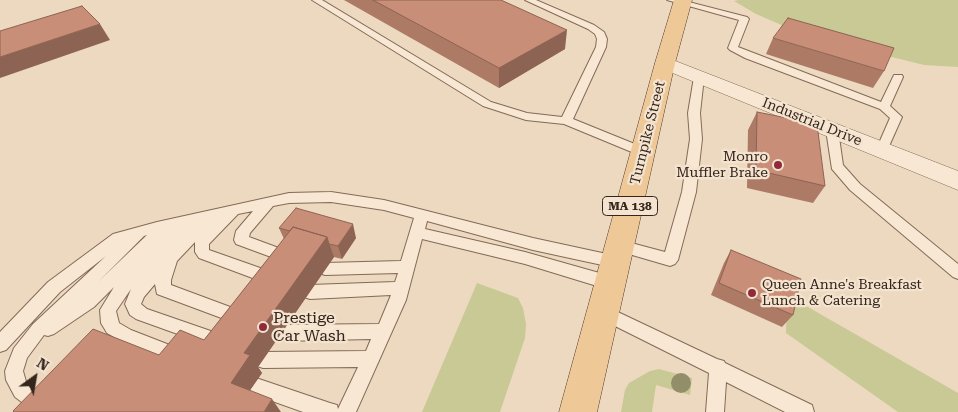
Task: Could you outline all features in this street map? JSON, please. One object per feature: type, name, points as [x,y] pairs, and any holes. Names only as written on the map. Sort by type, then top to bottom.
[{"type":"main road","name":"Turnpike Street","points":[[578,412],[679,1]]},
{"type":"street","name":"Industrial Drive","points":[[665,63],[958,181]]},
{"type":"lane","points":[[316,0],[487,104],[526,116],[566,121],[643,152]]},
{"type":"lane","points":[[529,0],[591,27],[599,32],[602,39],[601,47],[566,121]]},
{"type":"lane","points":[[679,1],[744,19],[733,48],[749,56],[884,107],[896,117],[882,150]]},
{"type":"lane","points":[[416,232],[525,258],[615,264],[670,260],[689,192],[696,139],[694,113],[699,77]]},
{"type":"lane","points":[[884,107],[898,77]]},
{"type":"lane","points":[[832,130],[837,166],[855,187],[958,273]]},
{"type":"lane","points":[[0,344],[59,283],[112,242],[140,231],[168,224],[289,198],[339,197],[422,214],[615,264]]},
{"type":"lane","points":[[269,202],[243,231],[241,240],[292,259]]},
{"type":"lane","points":[[233,210],[202,242],[202,252],[275,281]]},
{"type":"lane","points":[[213,214],[137,293],[133,304],[136,310],[228,344]]},
{"type":"lane","points":[[346,412],[398,300],[422,214]]},
{"type":"lane","points":[[185,360],[125,335],[114,328],[109,323],[108,310],[121,290],[190,219]]},
{"type":"lane","points":[[29,343],[88,302],[168,224]]},
{"type":"lane","points":[[52,412],[27,397],[21,391],[15,380],[16,362],[39,329],[140,231]]},
{"type":"lane","points":[[174,255],[163,280],[163,289],[246,320]]},
{"type":"lane","points":[[326,269],[407,267]]},
{"type":"lane","points":[[310,292],[401,288]]},
{"type":"lane","points":[[603,312],[718,367],[804,412]]},
{"type":"lane","points":[[281,333],[384,331]]},
{"type":"lane","points":[[263,360],[371,359]]},
{"type":"lane","points":[[715,412],[718,367]]},
{"type":"lane","points":[[253,386],[330,412]]},
{"type":"green space","points":[[958,0],[958,67],[924,65],[807,36],[756,14],[734,1]]},
{"type":"green space","points":[[477,283],[518,298],[523,308],[526,324],[525,338],[500,412],[422,412]]},
{"type":"green space","points":[[787,295],[958,393],[958,412],[898,412],[786,333]]},
{"type":"green space","points":[[659,369],[692,378],[690,395],[656,385],[652,412],[621,412],[625,390],[629,383],[650,371]]},
{"type":"building","points":[[373,0],[501,0],[567,30],[499,68]]},
{"type":"building","points":[[82,6],[100,24],[0,57],[0,31]]},
{"type":"building","points":[[788,18],[894,48],[884,71],[773,38]]},
{"type":"building","points":[[757,112],[817,124],[825,186],[756,170]]},
{"type":"building","points":[[296,208],[353,224],[338,246],[329,244],[327,237],[293,227],[290,231],[279,228]]},
{"type":"building","points":[[293,227],[327,237],[244,353],[250,355],[231,383],[272,399],[264,412],[13,411],[93,329],[159,355],[180,330],[204,340]]},
{"type":"building","points":[[731,250],[801,279],[793,315],[719,283]]},
{"type":"place","name":"Monro Muffler Brake","points":[[778,165]]},
{"type":"place","name":"Queen Anne's Breakfast Lunch & Catering","points":[[752,293]]},
{"type":"place","name":"Prestige Car Wash","points":[[263,327]]}]
